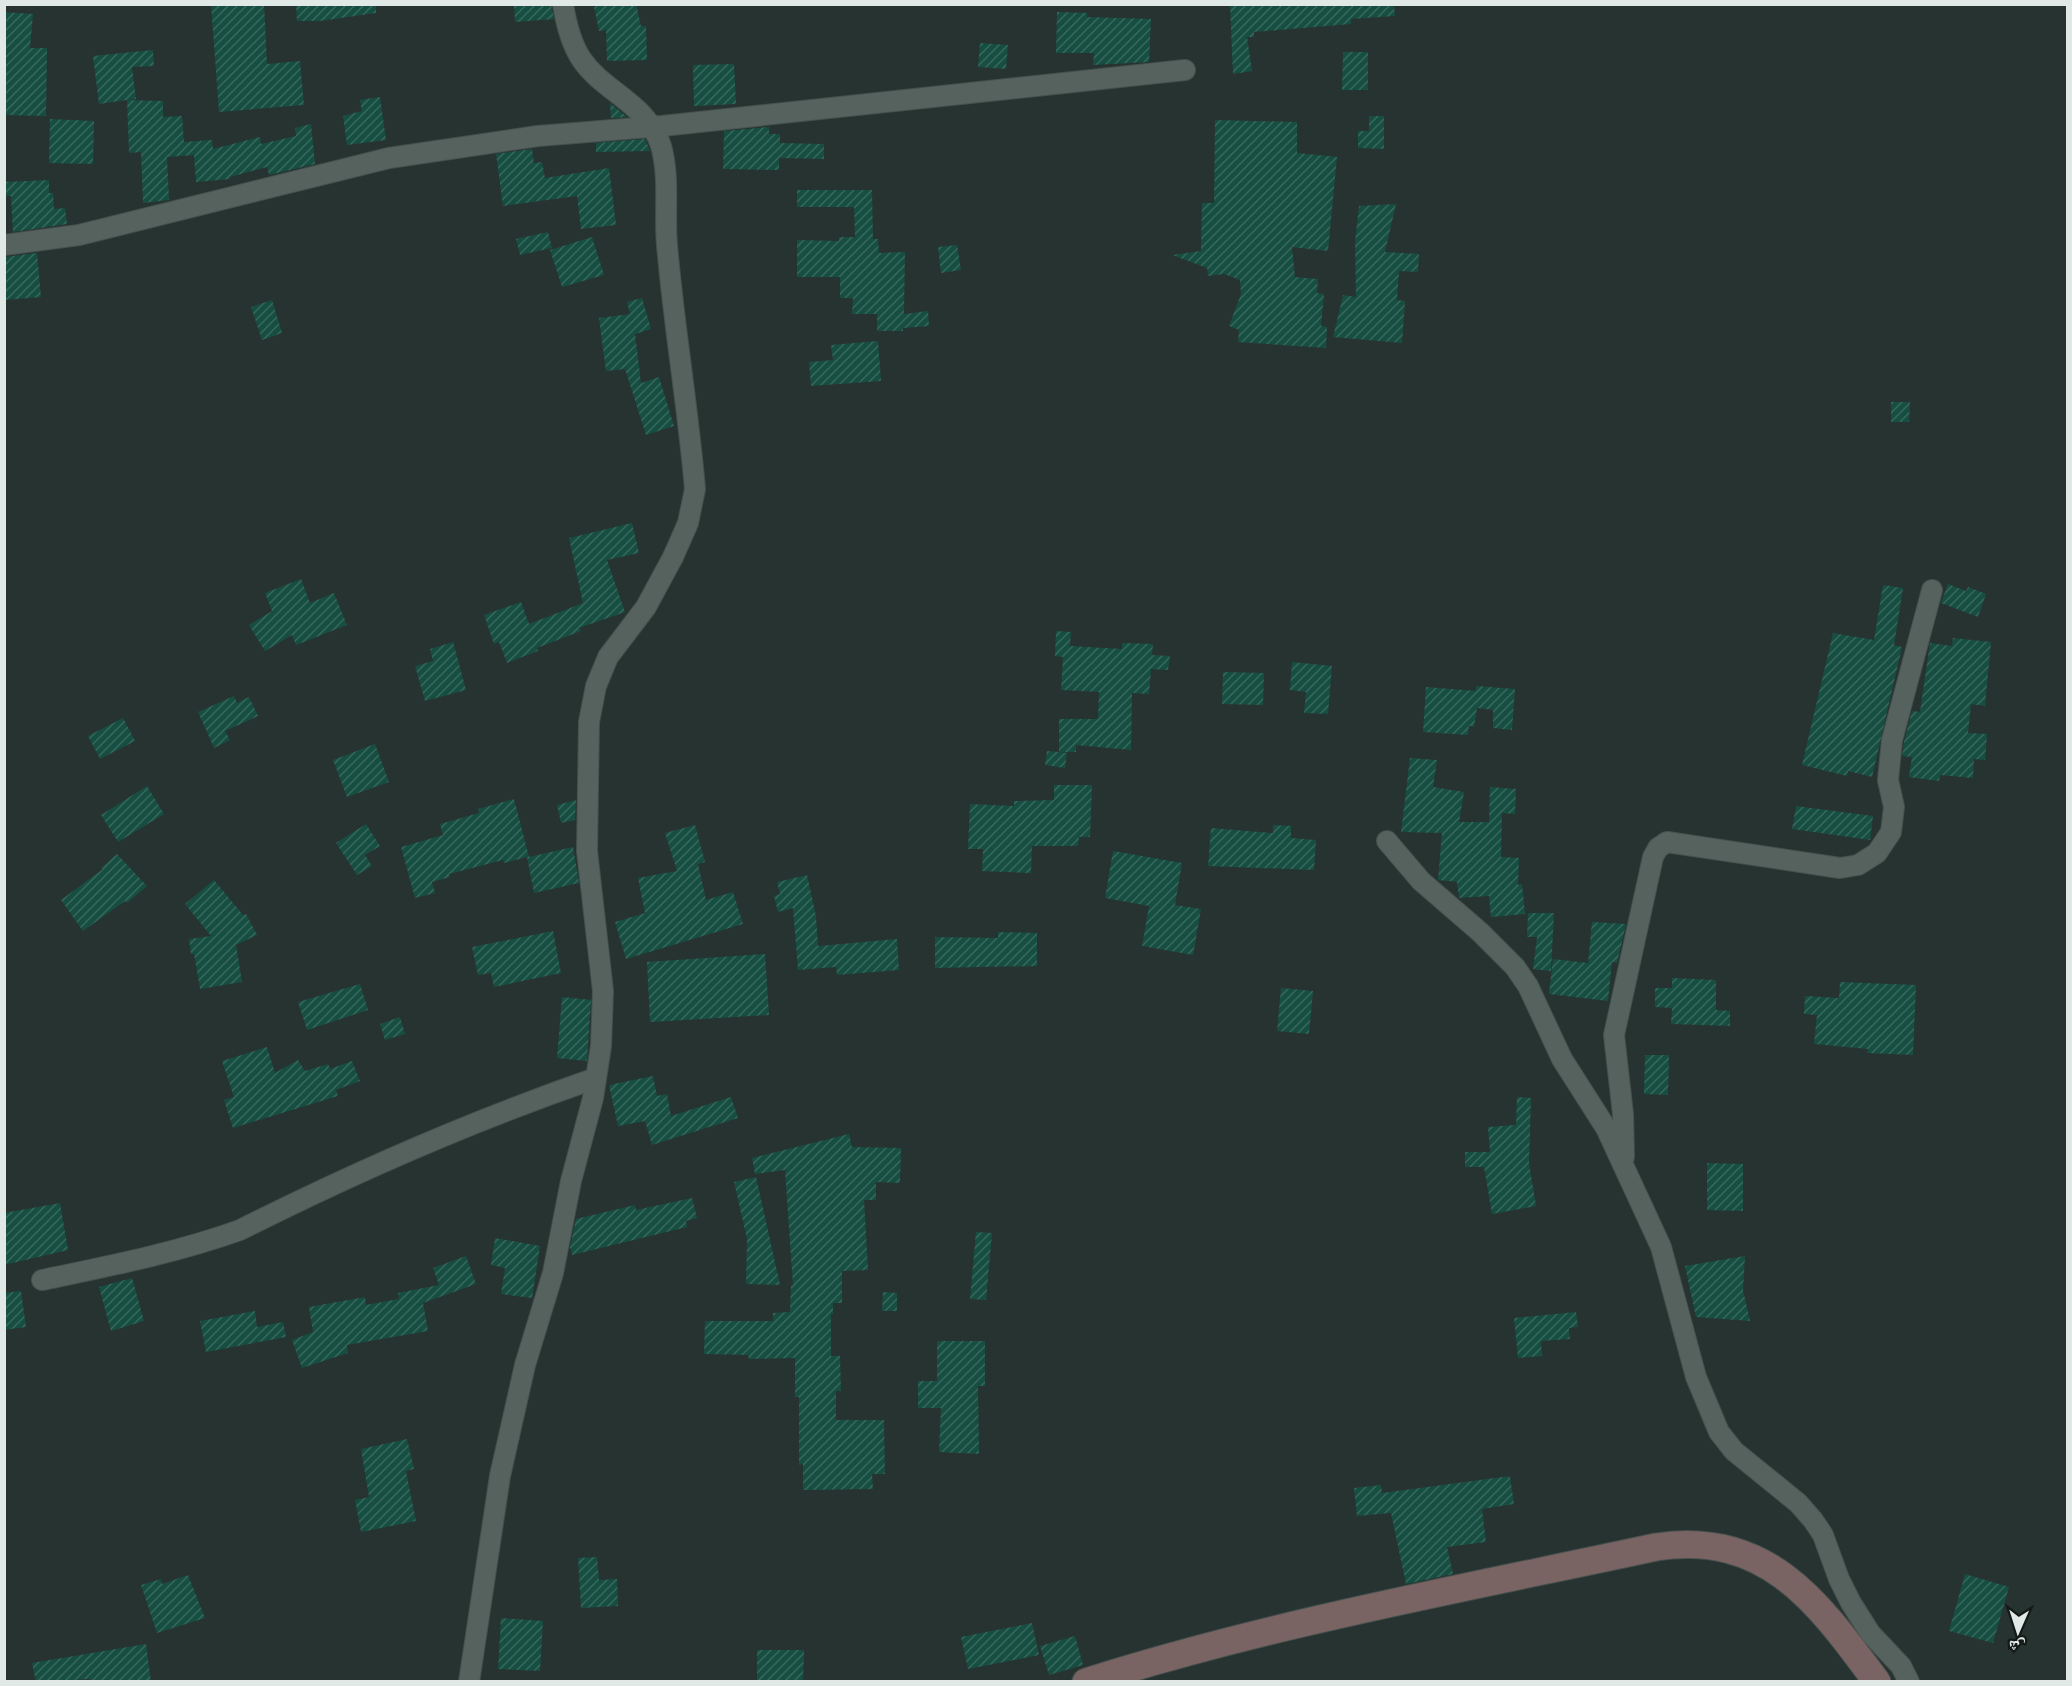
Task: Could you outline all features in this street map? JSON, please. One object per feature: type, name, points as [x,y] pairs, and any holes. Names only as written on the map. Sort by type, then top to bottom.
[{"type":"main road","points":[[1086,1682],[1161,1658],[1275,1630],[1656,1547],[1695,1544],[1733,1549],[1770,1565],[1787,1577],[1838,1629],[1877,1682]]},
{"type":"street","points":[[469,1682],[500,1476],[525,1365],[552,1273],[596,1078],[601,1046],[603,992],[587,851],[589,722],[596,686],[608,657],[646,607],[673,557],[688,523],[695,489],[666,243],[664,164],[660,144],[652,127],[629,100],[596,76],[582,60],[572,42],[563,4]]},
{"type":"street","points":[[4,245],[79,235],[389,158],[538,136],[652,127],[1185,70]]},
{"type":"street","points":[[1624,1164],[1623,1114],[1614,1035],[1653,856],[1658,848],[1667,842],[1840,868],[1858,866],[1877,854],[1891,832],[1894,807],[1888,780],[1892,740],[1932,590]]},
{"type":"street","points":[[1387,841],[1421,881],[1480,932],[1522,976],[1562,1059],[1606,1128],[1661,1247],[1696,1377],[1719,1432],[1734,1451],[1798,1503],[1813,1520],[1823,1535],[1839,1579],[1851,1603],[1870,1633],[1901,1666],[1909,1682]]},
{"type":"street","points":[[42,1280],[176,1251],[240,1230],[399,1154],[526,1102],[596,1078]]},
{"type":"building","points":[[211,4],[264,4],[267,64],[300,61],[304,105],[219,112]]},
{"type":"building","points":[[296,4],[376,4],[376,13],[320,21],[297,21]]},
{"type":"building","points":[[514,4],[551,4],[554,19],[515,22]]},
{"type":"building","points":[[605,4],[636,4],[641,26],[646,26],[647,60],[607,61],[606,30],[599,31],[594,7]]},
{"type":"building","points":[[1230,4],[1394,4],[1395,16],[1351,19],[1351,24],[1254,32],[1254,37],[1247,37],[1252,71],[1233,74]]},
{"type":"building","points":[[4,12],[33,14],[30,48],[47,48],[46,116],[4,115]]},
{"type":"building","points":[[1057,12],[1087,13],[1087,17],[1151,19],[1149,62],[1093,65],[1094,53],[1056,53]]},
{"type":"building","points":[[980,43],[1008,45],[1006,69],[978,67]]},
{"type":"building","points":[[153,50],[154,66],[132,67],[136,99],[99,104],[93,56]]},
{"type":"building","points":[[1343,52],[1368,52],[1368,90],[1342,90]]},
{"type":"building","points":[[734,64],[736,104],[694,106],[693,65]]},
{"type":"building","points":[[380,97],[386,140],[347,145],[343,116],[362,111],[360,100]]},
{"type":"building","points":[[127,100],[163,101],[163,117],[182,116],[184,142],[212,140],[213,149],[260,137],[261,144],[296,136],[295,128],[311,124],[315,164],[269,175],[267,167],[230,177],[230,179],[196,182],[194,155],[167,157],[169,200],[143,203],[141,152],[129,153]]},
{"type":"building","points":[[610,103],[617,109],[627,117],[611,118]]},
{"type":"building","points":[[1369,116],[1384,116],[1384,149],[1358,148],[1358,131],[1369,131]]},
{"type":"building","points":[[50,119],[94,121],[93,164],[49,163]]},
{"type":"building","points":[[1215,120],[1297,122],[1297,153],[1337,157],[1328,251],[1292,247],[1295,277],[1318,279],[1317,293],[1324,294],[1321,326],[1327,327],[1326,348],[1238,342],[1239,330],[1229,326],[1241,294],[1240,280],[1224,274],[1208,276],[1207,268],[1172,255],[1201,251],[1202,203],[1214,203]]},
{"type":"building","points":[[769,127],[769,134],[780,134],[780,143],[824,144],[824,159],[779,158],[779,170],[723,169],[724,131]]},
{"type":"building","points":[[645,139],[650,151],[596,152],[596,143]]},
{"type":"building","points":[[532,149],[534,163],[542,162],[545,178],[609,168],[616,225],[581,229],[577,196],[503,206],[496,154]]},
{"type":"building","points":[[49,180],[49,193],[53,193],[54,209],[65,208],[67,224],[13,232],[11,196],[4,196],[4,182]]},
{"type":"building","points":[[797,190],[872,190],[873,239],[878,239],[879,253],[905,252],[904,314],[928,311],[929,326],[903,328],[903,331],[877,331],[877,314],[852,314],[853,298],[840,298],[840,277],[797,277],[797,240],[839,241],[839,237],[855,237],[854,207],[797,207]]},
{"type":"building","points":[[1396,204],[1385,252],[1419,254],[1418,272],[1399,271],[1397,300],[1405,301],[1402,343],[1333,337],[1343,295],[1356,297],[1355,242],[1359,206]]},
{"type":"building","points":[[548,232],[552,248],[520,255],[516,239]]},
{"type":"building","points":[[592,237],[604,275],[562,287],[550,250]]},
{"type":"building","points":[[957,245],[961,270],[941,273],[938,247]]},
{"type":"building","points":[[37,253],[41,297],[4,300],[4,257]]},
{"type":"building","points":[[642,298],[651,329],[635,334],[641,383],[659,377],[674,426],[646,435],[625,369],[606,371],[599,318],[630,314],[627,302]]},
{"type":"building","points":[[272,300],[282,333],[262,340],[251,307]]},
{"type":"building","points":[[878,341],[881,381],[811,386],[809,362],[833,360],[831,345]]},
{"type":"building","points":[[1891,402],[1910,402],[1909,422],[1891,422]]},
{"type":"building","points":[[632,523],[639,553],[607,560],[625,612],[579,628],[581,631],[537,648],[538,651],[507,663],[499,642],[494,644],[484,615],[521,602],[529,624],[583,603],[569,538]]},
{"type":"building","points":[[301,579],[310,603],[334,593],[347,625],[296,645],[292,635],[265,651],[249,625],[272,611],[265,593]]},
{"type":"building","points":[[1948,584],[1966,591],[1968,587],[1986,594],[1978,617],[1941,603]]},
{"type":"building","points":[[1883,585],[1903,588],[1894,645],[1902,647],[1872,777],[1848,771],[1847,776],[1802,765],[1833,633],[1874,640]]},
{"type":"building","points":[[1056,631],[1071,632],[1070,646],[1122,649],[1122,643],[1153,644],[1152,655],[1170,656],[1168,670],[1151,669],[1149,694],[1132,693],[1131,750],[1076,745],[1076,752],[1059,752],[1059,719],[1098,719],[1099,692],[1061,690],[1063,657],[1055,656]]},
{"type":"building","points":[[1953,638],[1991,642],[1985,706],[1971,704],[1968,733],[1987,734],[1985,760],[1974,759],[1973,778],[1940,775],[1939,781],[1909,777],[1912,757],[1902,756],[1904,742],[1912,711],[1920,712],[1930,643],[1952,646]]},
{"type":"building","points":[[453,642],[466,690],[425,701],[415,666],[433,661],[430,649]]},
{"type":"building","points":[[1292,662],[1332,666],[1328,714],[1304,713],[1306,692],[1290,690]]},
{"type":"building","points":[[1223,672],[1264,673],[1263,705],[1222,704]]},
{"type":"building","points":[[1476,686],[1515,689],[1512,730],[1493,728],[1493,710],[1477,708],[1474,727],[1469,726],[1468,735],[1423,732],[1426,687],[1476,691]]},
{"type":"building","points":[[234,696],[237,703],[249,697],[258,716],[225,731],[230,740],[214,748],[198,712]]},
{"type":"building","points":[[123,718],[135,741],[100,759],[88,736]]},
{"type":"building","points":[[375,744],[389,782],[347,797],[333,760]]},
{"type":"building","points":[[1047,751],[1067,753],[1065,768],[1045,765]]},
{"type":"building","points":[[1410,758],[1437,760],[1433,787],[1464,792],[1459,822],[1489,822],[1490,787],[1516,789],[1515,814],[1502,813],[1501,857],[1519,858],[1518,885],[1522,884],[1525,914],[1491,917],[1489,896],[1459,898],[1457,882],[1438,880],[1442,833],[1401,832]]},
{"type":"building","points":[[1054,785],[1092,785],[1090,837],[1079,837],[1078,846],[1032,846],[1031,873],[982,871],[983,849],[968,849],[970,804],[1014,806],[1014,801],[1054,800]]},
{"type":"building","points":[[147,786],[164,814],[118,842],[101,815]]},
{"type":"building","points":[[514,799],[529,857],[573,847],[579,883],[534,893],[527,857],[504,863],[503,860],[449,874],[450,877],[432,882],[435,893],[415,898],[401,847],[443,835],[440,824],[479,813],[478,809]]},
{"type":"building","points":[[576,800],[575,820],[561,823],[557,805]]},
{"type":"building","points":[[1796,806],[1873,816],[1870,840],[1792,829]]},
{"type":"building","points":[[366,824],[380,846],[365,855],[372,866],[357,875],[336,843]]},
{"type":"building","points":[[695,825],[705,862],[698,864],[706,900],[733,892],[743,924],[626,959],[615,922],[645,913],[638,878],[677,871],[665,833]]},
{"type":"building","points":[[1273,825],[1291,826],[1291,838],[1316,840],[1314,870],[1208,866],[1211,828],[1273,833]]},
{"type":"building","points":[[1113,851],[1182,863],[1175,905],[1201,909],[1193,955],[1142,946],[1149,906],[1105,898]]},
{"type":"building","points":[[117,854],[147,886],[127,903],[125,901],[83,931],[61,900],[103,869],[101,868]]},
{"type":"building","points":[[807,875],[816,916],[818,946],[897,939],[899,970],[837,975],[836,967],[798,970],[793,908],[778,912],[774,896],[780,894],[777,882]]},
{"type":"building","points":[[214,880],[243,915],[246,914],[257,935],[236,945],[242,982],[200,989],[189,939],[211,936],[185,904]]},
{"type":"building","points":[[1528,913],[1554,913],[1551,971],[1533,969],[1537,937],[1527,937]]},
{"type":"building","points":[[1592,922],[1626,924],[1617,963],[1612,962],[1608,1001],[1549,994],[1553,959],[1588,963]]},
{"type":"building","points":[[553,931],[561,973],[494,987],[491,973],[478,975],[472,947]]},
{"type":"building","points":[[998,932],[1037,933],[1037,966],[935,968],[935,937],[998,938]]},
{"type":"building","points":[[765,954],[769,1015],[650,1022],[647,962]]},
{"type":"building","points":[[1672,978],[1716,980],[1716,1010],[1730,1011],[1730,1026],[1671,1024],[1672,1008],[1655,1007],[1655,988],[1672,988]]},
{"type":"building","points":[[1840,982],[1916,985],[1913,1055],[1867,1053],[1868,1049],[1814,1044],[1817,1015],[1804,1014],[1805,996],[1839,998]]},
{"type":"building","points":[[360,984],[368,1010],[307,1030],[298,1002]]},
{"type":"building","points":[[1281,988],[1313,991],[1309,1034],[1277,1031]]},
{"type":"building","points":[[562,997],[591,1000],[587,1061],[557,1058]]},
{"type":"building","points":[[400,1017],[405,1034],[385,1040],[380,1024]]},
{"type":"building","points":[[267,1047],[275,1073],[298,1060],[305,1071],[328,1064],[330,1069],[352,1061],[360,1081],[336,1090],[338,1096],[233,1128],[224,1100],[234,1097],[222,1061]]},
{"type":"building","points":[[1645,1055],[1669,1055],[1668,1095],[1644,1094]]},
{"type":"building","points":[[653,1076],[657,1096],[667,1094],[671,1116],[731,1097],[738,1118],[652,1145],[645,1121],[618,1126],[609,1085]]},
{"type":"building","points":[[1517,1097],[1531,1098],[1529,1163],[1536,1206],[1492,1214],[1484,1167],[1465,1167],[1465,1152],[1490,1152],[1488,1127],[1516,1125]]},
{"type":"building","points":[[849,1134],[852,1147],[901,1148],[900,1183],[876,1182],[876,1200],[864,1200],[868,1270],[842,1271],[842,1303],[833,1303],[833,1314],[831,1314],[831,1356],[840,1356],[841,1391],[836,1391],[836,1420],[884,1420],[885,1474],[872,1474],[873,1489],[803,1490],[803,1464],[799,1465],[799,1397],[795,1397],[795,1358],[749,1359],[748,1355],[704,1354],[705,1321],[773,1321],[773,1313],[790,1312],[791,1286],[793,1285],[785,1170],[755,1174],[752,1158]]},
{"type":"building","points":[[1707,1163],[1743,1164],[1743,1211],[1707,1210]]},
{"type":"building","points":[[756,1177],[780,1285],[746,1284],[747,1239],[734,1182]]},
{"type":"building","points":[[692,1198],[697,1218],[686,1221],[687,1227],[572,1255],[570,1247],[576,1219],[635,1205],[636,1210]]},
{"type":"building","points":[[60,1203],[68,1250],[4,1265],[4,1213]]},
{"type":"building","points":[[976,1232],[992,1233],[986,1300],[970,1299]]},
{"type":"building","points":[[495,1238],[540,1246],[532,1298],[501,1294],[505,1268],[491,1265]]},
{"type":"building","points":[[466,1256],[476,1284],[423,1303],[428,1331],[347,1345],[348,1353],[302,1368],[292,1340],[313,1332],[309,1307],[365,1297],[366,1305],[399,1299],[398,1293],[439,1285],[433,1268]]},
{"type":"building","points":[[1745,1256],[1743,1290],[1750,1321],[1696,1317],[1685,1266]]},
{"type":"building","points":[[132,1278],[144,1321],[111,1331],[99,1287]]},
{"type":"building","points":[[21,1291],[26,1327],[4,1330],[4,1293]]},
{"type":"building","points":[[883,1292],[897,1293],[897,1311],[882,1311]]},
{"type":"building","points":[[255,1311],[257,1327],[283,1322],[286,1337],[206,1352],[200,1321]]},
{"type":"building","points":[[1576,1312],[1578,1327],[1569,1328],[1570,1339],[1541,1341],[1542,1356],[1518,1358],[1514,1318]]},
{"type":"building","points":[[937,1341],[985,1341],[985,1386],[978,1386],[979,1454],[939,1452],[941,1408],[918,1408],[918,1381],[937,1381]]},
{"type":"building","points":[[407,1439],[414,1469],[406,1471],[416,1521],[361,1532],[355,1500],[369,1497],[361,1449]]},
{"type":"building","points":[[1510,1476],[1514,1504],[1482,1509],[1486,1542],[1447,1547],[1453,1574],[1406,1584],[1391,1513],[1357,1516],[1354,1488],[1381,1485],[1382,1493]]},
{"type":"building","points":[[597,1557],[599,1580],[617,1579],[618,1606],[581,1608],[578,1558]]},
{"type":"building","points":[[1965,1574],[2009,1587],[1993,1643],[1949,1631]]},
{"type":"building","points":[[188,1575],[205,1618],[157,1633],[141,1585],[161,1579],[162,1584]]},
{"type":"building","points":[[501,1618],[543,1621],[540,1671],[498,1669]]},
{"type":"building","points":[[1032,1623],[1039,1655],[968,1669],[961,1637]]},
{"type":"building","points":[[1075,1636],[1083,1665],[1049,1675],[1040,1646]]},
{"type":"building","points":[[146,1644],[151,1682],[91,1682],[90,1679],[36,1682],[32,1663]]},
{"type":"building","points":[[757,1650],[804,1650],[803,1682],[757,1682]]}]
